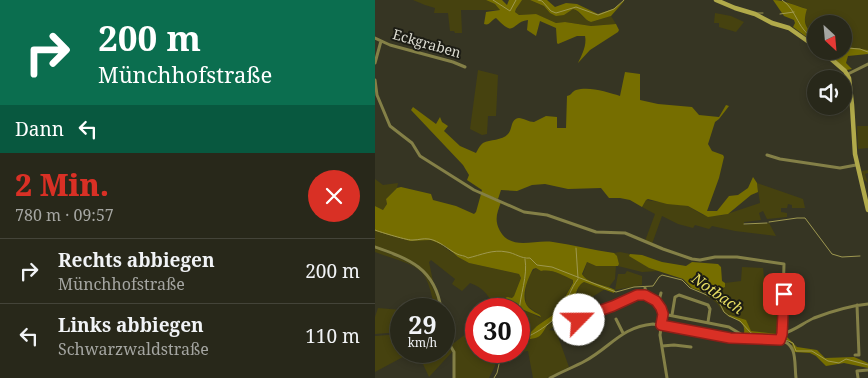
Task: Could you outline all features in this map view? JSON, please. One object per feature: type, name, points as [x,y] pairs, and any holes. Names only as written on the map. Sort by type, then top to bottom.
[{"type":"main road","points":[[716,0],[755,14],[772,24],[789,28],[807,41]]},
{"type":"main road","points":[[832,60],[843,70]]},
{"type":"main road","points":[[852,107],[856,165],[868,210]]},
{"type":"street","name":"Eckgraben","points":[[375,38],[465,67]]},
{"type":"street","points":[[375,63],[381,41]]},
{"type":"street","points":[[852,72],[868,64]]},
{"type":"street","points":[[375,80],[377,95],[390,126],[412,143],[420,156],[474,190],[524,212],[547,215],[596,232],[625,233],[692,259],[704,260],[721,257],[784,264],[781,336],[792,345],[796,378]]},
{"type":"street","points":[[767,156],[840,168],[856,165]]},
{"type":"street","points":[[375,247],[407,260],[423,270],[438,298]]},
{"type":"street","points":[[645,288],[647,296]]},
{"type":"street","points":[[658,304],[661,293]]},
{"type":"street","points":[[591,339],[586,342],[579,326],[580,318],[637,295],[647,296],[658,304],[663,314],[661,325],[662,346],[667,378]]},
{"type":"street","points":[[672,315],[675,297],[679,295],[708,305],[710,309],[708,322]]},
{"type":"street","points":[[550,378],[585,361],[623,333],[641,325],[661,325],[749,339],[781,336],[815,317],[843,307],[868,304]]},
{"type":"street","points":[[855,355],[859,355],[857,305]]},
{"type":"street","points":[[663,314],[729,327],[749,339]]},
{"type":"street","points":[[616,319],[623,333]]},
{"type":"street","points":[[739,338],[741,333]]},
{"type":"street","points":[[662,346],[691,347]]},
{"type":"street","points":[[454,378],[455,363]]},
{"type":"street","points":[[858,378],[857,371],[868,370]]},
{"type":"shaded area","points":[[413,0],[486,0],[495,4],[500,10],[461,10],[462,33],[455,33],[450,31],[448,13],[434,13],[435,8]]},
{"type":"shaded area","points":[[486,0],[502,0],[507,5],[509,0],[522,0],[515,12],[519,15],[536,14],[556,23],[565,22],[591,26],[616,24],[619,30],[590,50],[578,63],[585,46],[585,36],[577,36],[558,44],[556,28],[540,21],[536,36],[527,30],[528,20],[519,23],[513,28],[507,27],[496,18],[489,24],[484,24],[486,12],[500,10],[495,4]]},
{"type":"shaded area","points":[[521,0],[530,0],[544,6],[550,13],[564,15],[573,9],[591,22],[611,16],[616,24],[591,26],[565,22],[556,23],[535,14],[519,15],[515,12]]},
{"type":"shaded area","points":[[530,0],[547,0],[555,7],[566,3],[577,4],[598,14],[613,9],[625,0],[611,16],[591,22],[573,9],[564,15],[556,16],[550,13],[544,6]]},
{"type":"shaded area","points":[[773,0],[807,9],[805,24],[807,27],[807,37],[793,27],[794,20],[784,16]]},
{"type":"shaded area","points":[[785,0],[868,0],[868,50],[853,48],[853,15],[807,15],[807,26],[805,17],[807,9]]},
{"type":"shaded area","points":[[715,13],[731,16],[744,22],[736,32],[719,27],[719,23],[714,23]]},
{"type":"shaded area","points":[[853,48],[868,50],[868,54],[853,56]]},
{"type":"shaded area","points":[[835,60],[847,60],[846,63],[852,69],[847,70]]},
{"type":"shaded area","points":[[478,70],[498,75],[496,116],[488,116],[487,134],[482,135],[470,129]]},
{"type":"shaded area","points":[[625,72],[640,74],[640,100],[658,104],[692,107],[699,115],[719,117],[726,105],[729,106],[715,122],[708,144],[712,151],[724,157],[719,178],[707,211],[717,211],[729,196],[738,195],[748,188],[753,177],[757,183],[758,192],[751,195],[728,214],[708,217],[688,206],[667,204],[648,199],[642,207],[630,200],[609,198],[601,188],[568,189],[545,184],[532,185],[517,191],[501,190],[498,199],[481,193],[482,190],[467,180],[469,175],[463,165],[411,110],[413,107],[436,124],[440,117],[442,122],[448,126],[444,131],[460,146],[476,153],[483,143],[499,139],[510,132],[514,120],[519,118],[534,122],[546,116],[557,117],[557,128],[566,128],[567,96],[576,90],[587,89],[620,96]]},
{"type":"shaded area","points":[[857,126],[868,126],[868,148],[858,149]]},
{"type":"shaded area","points":[[868,170],[868,173],[865,174],[868,183],[863,179],[862,171]]},
{"type":"shaded area","points":[[375,179],[383,185],[398,183],[397,188],[386,199],[387,204],[383,210],[375,206]]},
{"type":"shaded area","points":[[757,183],[803,199],[805,208],[792,208],[792,205],[788,204],[787,208],[781,208],[781,212],[787,213],[787,217],[767,219],[763,211],[759,213],[761,220],[744,222],[744,225],[769,223],[776,236],[712,226],[709,229],[695,225],[693,228],[678,224],[662,216],[652,244],[645,241],[655,214],[642,207],[646,200],[688,206],[703,215],[724,215],[760,203]]},
{"type":"shaded area","points":[[401,187],[431,194],[433,200],[456,206],[474,214],[481,194],[501,202],[497,213],[497,223],[500,231],[510,241],[524,243],[546,241],[614,253],[617,256],[618,266],[596,266],[587,262],[582,274],[592,282],[615,290],[614,293],[584,282],[578,287],[571,313],[550,323],[542,334],[530,339],[530,333],[537,326],[556,313],[573,280],[536,268],[533,269],[525,288],[525,298],[512,298],[521,278],[519,274],[469,263],[445,246],[431,240],[410,241],[375,231],[375,206],[383,210],[387,204],[386,199],[397,188]]},
{"type":"shaded area","points":[[375,231],[410,241],[431,240],[439,243],[469,263],[519,274],[521,278],[512,298],[489,298],[483,290],[470,283],[462,291],[452,284],[455,279],[431,260],[429,262],[434,286],[426,272],[417,264],[375,246]]},
{"type":"shaded area","points":[[375,248],[399,258],[417,268],[425,275],[431,284],[437,298],[433,298],[427,282],[419,270],[407,263],[375,252]]},
{"type":"shaded area","points":[[614,253],[630,254],[630,256],[649,268],[658,271],[642,272],[618,266],[617,256]]},
{"type":"shaded area","points":[[630,254],[642,255],[662,262],[686,266],[692,262],[718,264],[721,267],[722,281],[725,283],[725,287],[709,285],[706,293],[692,288],[683,279],[649,268],[629,256]]},
{"type":"shaded area","points":[[587,262],[596,266],[616,266],[615,279],[609,287],[582,277]]},
{"type":"shaded area","points":[[742,267],[763,268],[764,277],[770,276],[770,290],[784,292],[778,335],[751,331],[741,319],[732,315],[728,316],[717,303],[706,296],[708,285],[725,287],[725,283],[741,281]]},
{"type":"shaded area","points":[[536,268],[541,271],[557,273],[573,280],[573,282],[556,313],[530,334],[530,312],[540,318],[540,315],[530,308],[530,298],[525,298],[525,296],[526,286]]},
{"type":"shaded area","points":[[627,271],[642,276],[642,285],[615,290],[618,274],[625,274]]},
{"type":"shaded area","points":[[584,282],[605,289],[573,309],[579,285]]},
{"type":"shaded area","points":[[378,308],[390,309],[390,333],[375,334],[375,317]]},
{"type":"shaded area","points":[[530,309],[540,315],[541,317],[530,312]]},
{"type":"shaded area","points":[[728,316],[746,320],[751,331],[777,334],[778,337],[749,336],[744,333],[742,324]]},
{"type":"shaded area","points":[[566,317],[549,330],[556,331],[569,367],[547,378],[533,378],[530,362],[530,339],[560,318]]},
{"type":"shaded area","points":[[465,334],[465,363],[496,363],[489,378],[455,378],[455,342]]},
{"type":"shaded area","points":[[390,335],[390,363],[392,363],[375,372],[375,336]]},
{"type":"shaded area","points":[[784,337],[787,337],[797,347],[817,350],[825,358],[854,357],[868,363],[868,368],[844,363],[826,366],[810,353],[794,352],[792,344]]},
{"type":"shaded area","points":[[423,363],[442,363],[429,377]]},
{"type":"waterway","points":[[493,0],[510,11],[516,0]]},
{"type":"waterway","points":[[538,0],[542,1],[551,11],[556,13],[576,7],[598,15],[614,9],[624,0]]},
{"type":"waterway","points":[[782,0],[791,9],[807,33]]},
{"type":"waterway","points":[[780,14],[794,12]]},
{"type":"waterway","points":[[756,13],[763,13]]},
{"type":"waterway","points":[[853,48],[868,52]]},
{"type":"waterway","points":[[769,222],[805,218],[832,254],[842,257],[860,256]]},
{"type":"waterway","points":[[744,224],[767,223]]},
{"type":"waterway","name":"Notbach","points":[[375,230],[410,240],[433,240],[468,258],[502,251],[530,258],[537,265],[552,267],[616,292],[634,287],[653,286],[662,275],[682,280],[690,288],[714,298],[724,312],[740,321],[751,333],[776,336],[793,343],[796,351],[812,351],[828,361],[839,363],[846,359],[868,365]]},
{"type":"waterway","points":[[576,248],[578,278]]},
{"type":"waterway","points":[[521,298],[526,265],[525,259]]},
{"type":"waterway","points":[[530,335],[548,324],[558,315],[578,279]]},
{"type":"waterway","points":[[494,378],[499,363]]},
{"type":"route","points":[[579,320],[582,317],[637,295],[645,295],[656,301],[661,308],[663,314],[661,325],[730,338],[780,340],[784,294]]}]
